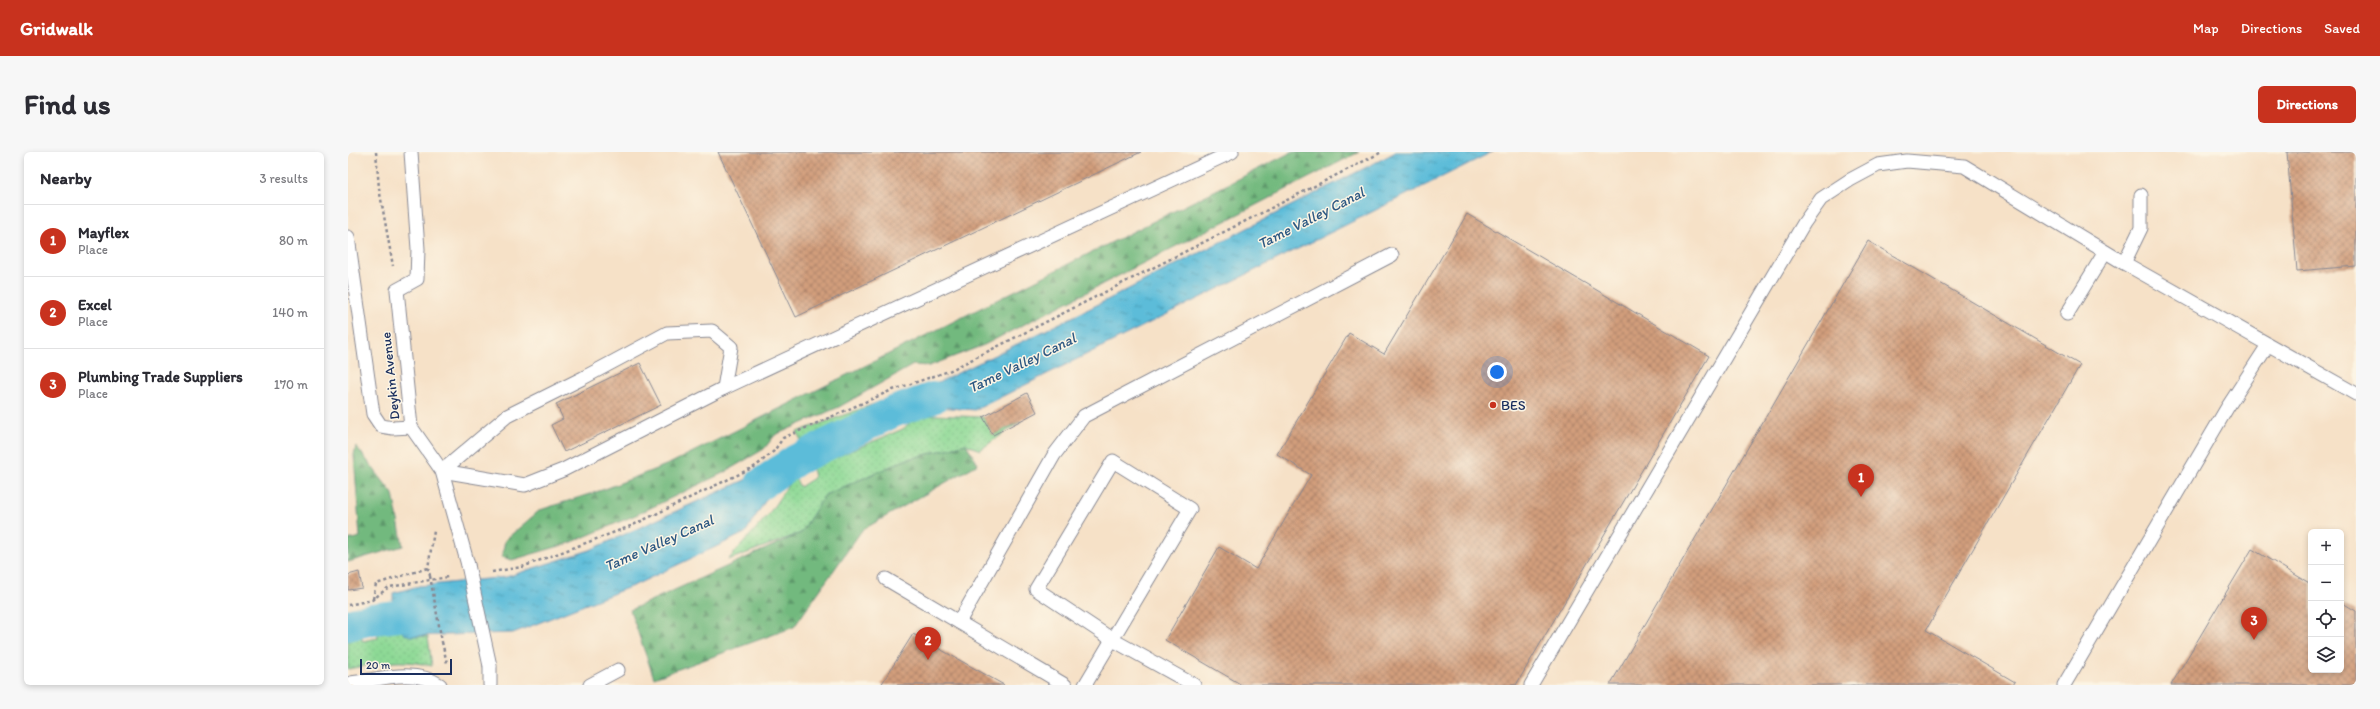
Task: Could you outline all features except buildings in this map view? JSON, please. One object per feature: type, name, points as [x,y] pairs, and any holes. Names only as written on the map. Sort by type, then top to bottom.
[{"type":"lane","points":[[397,290],[417,279],[418,248],[411,152]]},
{"type":"lane","points":[[442,471],[525,485],[563,470],[724,388],[1232,152]]},
{"type":"lane","points":[[1531,685],[1804,222],[1821,199],[1850,180],[1878,165],[1907,161],[1964,166],[2105,252],[2356,394]]},
{"type":"lane","points":[[2124,263],[2141,228],[2141,195]]},
{"type":"lane","points":[[348,237],[373,414],[381,426],[393,428],[411,427]]},
{"type":"lane","points":[[2067,314],[2105,252]]},
{"type":"lane","points":[[959,622],[1054,455],[1084,416],[1392,255]]},
{"type":"lane","name":"Deykin Avenue","points":[[397,290],[411,427],[442,471],[468,565],[490,666],[490,685]]},
{"type":"lane","points":[[348,300],[358,315]]},
{"type":"lane","points":[[442,471],[507,416],[583,378],[667,333],[712,331],[731,347],[724,388]]},
{"type":"lane","points":[[2064,685],[2227,408],[2268,345]]},
{"type":"lane","points":[[1085,685],[1113,640],[1190,508],[1113,461],[1036,589],[1113,640],[1194,685]]},
{"type":"lane","points":[[886,579],[1065,685]]},
{"type":"lane","points":[[590,685],[618,670]]},
{"type":"lane","points":[[351,683],[408,675],[430,679],[440,685]]},
{"type":"path","points":[[376,152],[379,188],[397,290]]},
{"type":"path","points":[[503,571],[522,567],[631,526],[749,469],[774,451],[783,438],[890,391],[949,371],[1382,152]]},
{"type":"path","points":[[372,600],[376,584],[428,568],[442,642]]},
{"type":"path","points":[[348,605],[372,600],[389,587],[413,582]]},
{"type":"green space","points":[[1292,152],[1359,152],[984,345],[929,366],[913,365],[839,407],[775,435],[764,449],[723,473],[638,514],[570,543],[512,560],[502,557],[505,540],[540,510],[605,489],[671,463]]},
{"type":"green space","points":[[885,400],[887,405],[804,447],[797,432]]},
{"type":"green space","points":[[933,415],[983,417],[993,435],[1021,421],[980,450],[966,444],[905,460],[825,495],[801,533],[728,560],[768,515],[794,476],[800,487],[814,478],[812,467],[903,429],[916,417]]},
{"type":"green space","points":[[966,444],[978,464],[862,530],[794,627],[654,678],[630,610],[801,533],[825,495],[905,460]]},
{"type":"green space","points":[[356,446],[393,494],[403,546],[348,562],[348,540],[360,537],[354,455]]},
{"type":"green space","points":[[377,625],[397,625],[404,634],[428,637],[432,666],[410,662],[390,662],[348,669],[348,634],[362,631],[362,641],[378,638]]},
{"type":"water","points":[[1396,152],[1492,152],[975,410],[937,407],[893,412],[907,398],[1107,300]]},
{"type":"water","points":[[796,460],[779,479],[745,533],[635,585],[513,633],[411,636],[404,634],[397,625],[372,619],[393,606],[393,593],[419,586],[506,577],[590,550],[767,470]]},
{"type":"waterway","name":"Tame Valley Canal","points":[[761,484],[796,460],[893,412],[933,398]]},
{"type":"waterway","name":"Tame Valley Canal","points":[[348,625],[372,619],[416,614]]},
{"type":"place","name":"BES","points":[[1493,405]]},
{"type":"place","name":"Mayflex","points":[[1861,497]]},
{"type":"place","name":"Plumbing Trade Suppliers","points":[[2254,640]]},
{"type":"place","name":"Excel","points":[[928,660]]}]
